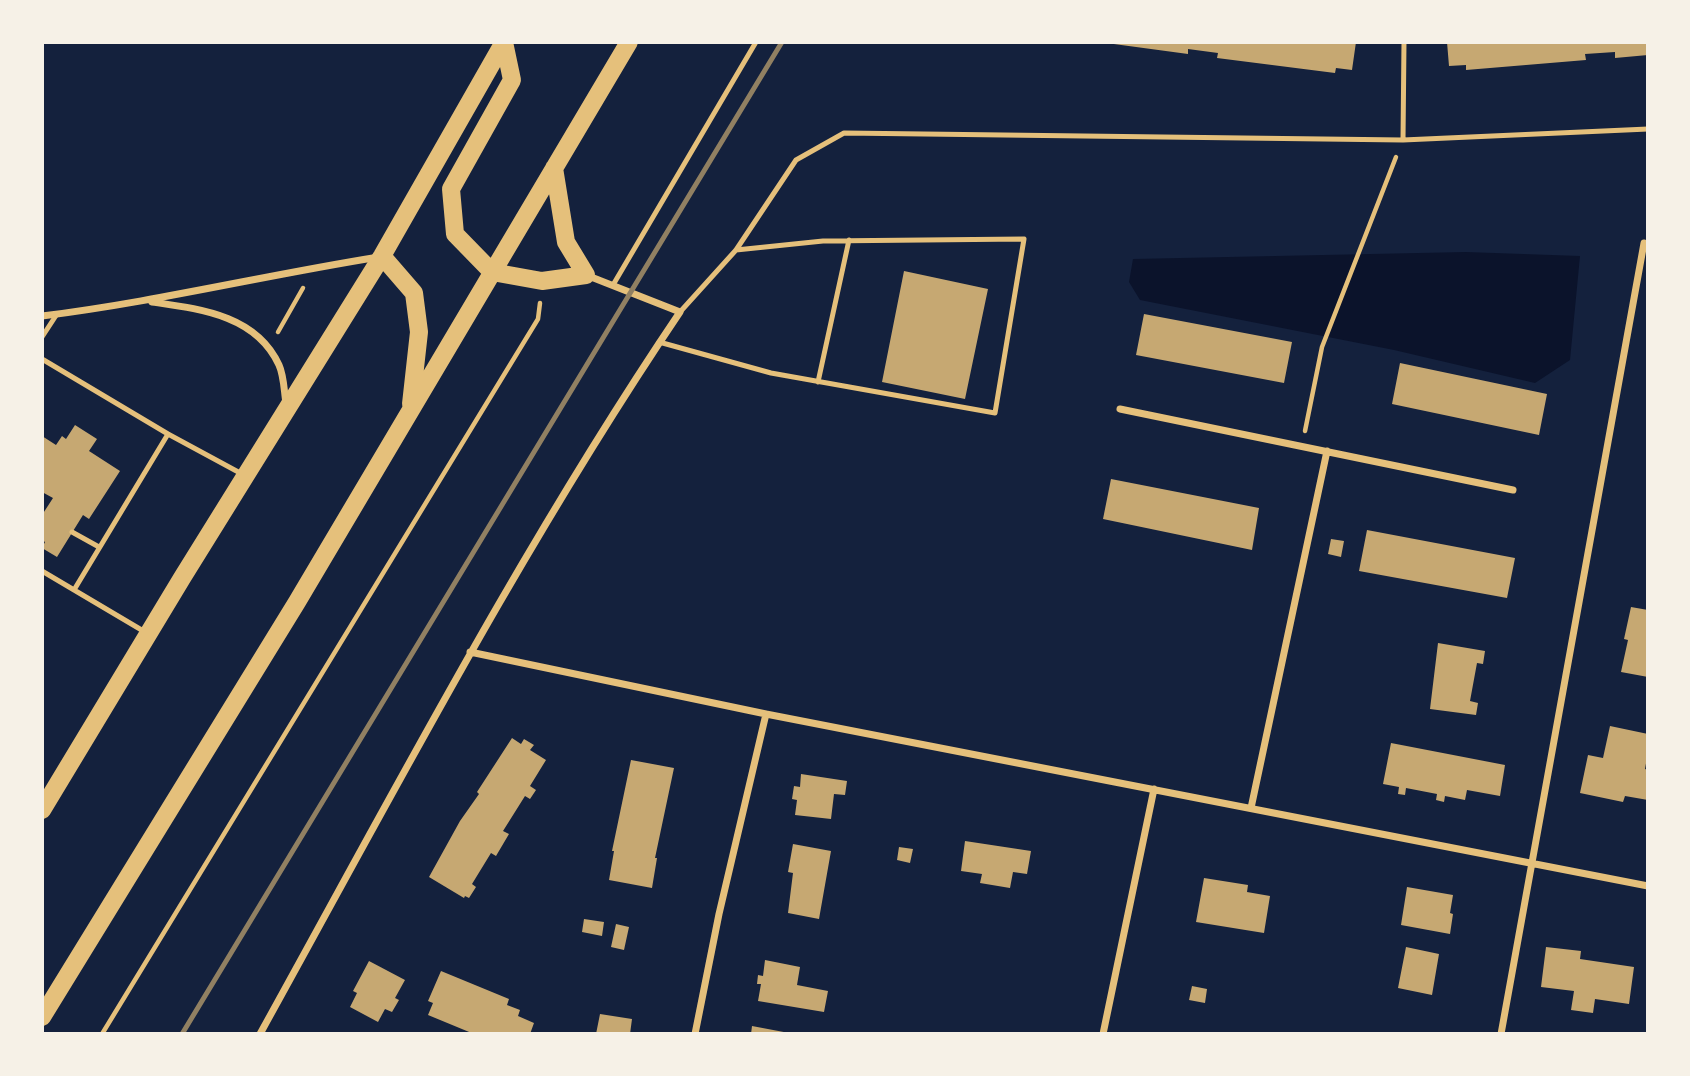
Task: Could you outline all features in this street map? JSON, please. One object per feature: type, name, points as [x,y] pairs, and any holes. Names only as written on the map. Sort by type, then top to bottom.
[{"type":"main road","points":[[42,810],[382,256],[504,42]]},
{"type":"main road","points":[[504,42],[512,80],[451,189],[455,234],[492,272],[542,281],[586,275],[566,243],[554,168]]},
{"type":"main road","points":[[42,1017],[297,602],[629,42]]},
{"type":"main road","points":[[382,256],[414,293],[419,332],[410,411]]},
{"type":"street","points":[[1501,1034],[1534,864],[1644,243]]},
{"type":"street","points":[[42,316],[145,300],[382,256]]},
{"type":"street","points":[[260,1034],[470,652],[596,439],[680,312],[586,275]]},
{"type":"street","points":[[145,300],[203,309],[243,324],[264,342],[279,366],[287,408]]},
{"type":"street","points":[[1121,409],[1513,490]]},
{"type":"street","points":[[1251,808],[1327,451]]},
{"type":"street","points":[[470,652],[766,714],[1648,886]]},
{"type":"street","points":[[695,1034],[719,914],[766,714]]},
{"type":"street","points":[[1104,1034],[1154,789]]},
{"type":"lane","points":[[613,285],[755,42]]},
{"type":"lane","points":[[1403,140],[1404,42]]},
{"type":"lane","points":[[680,312],[736,250],[796,160],[844,133],[1403,140],[1648,129]]},
{"type":"lane","points":[[659,342],[771,373],[995,413],[1024,239],[823,240],[736,250]]},
{"type":"lane","points":[[818,382],[849,240]]},
{"type":"lane","points":[[42,337],[57,314]]},
{"type":"lane","points":[[42,359],[246,476]]},
{"type":"lane","points":[[74,590],[168,433]]},
{"type":"lane","points":[[72,532],[99,547]]},
{"type":"lane","points":[[42,571],[148,634]]},
{"type":"path","points":[[1302,446],[1322,347],[1403,140]]},
{"type":"path","points":[[102,1034],[538,319],[542,281]]},
{"type":"path","points":[[278,333],[305,285]]},
{"type":"water","points":[[1466,252],[1580,256],[1570,360],[1535,383],[1394,350],[1140,300],[1129,282],[1133,259]]},
{"type":"building","points":[[1099,42],[1356,42],[1352,70],[1336,68],[1335,73],[1217,58],[1218,53],[1188,49],[1188,54]]},
{"type":"building","points":[[1447,42],[1648,42],[1648,55],[1615,58],[1615,52],[1585,54],[1586,60],[1466,70],[1466,65],[1449,66]]},
{"type":"building","points":[[904,271],[988,289],[965,399],[882,382]]},
{"type":"building","points":[[1144,314],[1292,342],[1284,383],[1136,355]]},
{"type":"building","points":[[1400,363],[1547,394],[1539,435],[1392,404]]},
{"type":"building","points":[[75,425],[97,439],[89,451],[120,471],[89,519],[83,515],[57,557],[42,548],[45,542],[42,540],[42,515],[53,498],[42,492],[42,436],[56,445],[62,436],[66,439]]},
{"type":"building","points":[[1111,479],[1259,508],[1252,550],[1103,519]]},
{"type":"building","points":[[1367,530],[1515,558],[1507,598],[1359,571]]},
{"type":"building","points":[[1331,539],[1344,541],[1341,557],[1328,554]]},
{"type":"building","points":[[1631,607],[1648,610],[1648,677],[1621,672]]},
{"type":"building","points":[[1438,643],[1485,651],[1483,664],[1477,663],[1470,701],[1478,703],[1476,715],[1430,709]]},
{"type":"building","points":[[1610,726],[1648,734],[1645,769],[1648,770],[1648,800],[1625,796],[1623,802],[1580,793],[1588,755],[1603,758]]},
{"type":"building","points":[[512,738],[521,744],[524,739],[534,745],[530,750],[546,760],[530,786],[536,790],[530,799],[525,796],[503,831],[509,834],[496,856],[491,853],[472,884],[476,887],[469,898],[464,898],[429,877],[460,821],[479,794],[477,792]]},
{"type":"building","points":[[1391,743],[1505,765],[1500,796],[1467,790],[1465,800],[1445,796],[1444,802],[1436,800],[1437,794],[1406,788],[1405,795],[1398,794],[1399,787],[1383,784]]},
{"type":"building","points":[[631,760],[674,768],[655,858],[652,888],[609,880],[612,851]]},
{"type":"building","points":[[801,774],[847,781],[845,795],[834,794],[831,819],[795,815],[797,800],[792,799],[794,786],[800,787]]},
{"type":"building","points":[[965,841],[1031,851],[1027,874],[1013,872],[1010,888],[980,883],[982,874],[961,871]]},
{"type":"building","points":[[793,844],[831,851],[819,919],[788,913],[793,873],[788,872]]},
{"type":"building","points":[[899,847],[913,849],[910,863],[897,860]]},
{"type":"building","points":[[1204,878],[1248,885],[1247,892],[1270,896],[1264,933],[1196,922]]},
{"type":"building","points":[[1407,887],[1453,895],[1450,934],[1401,925]]},
{"type":"building","points":[[584,919],[604,922],[602,936],[582,932]]},
{"type":"building","points":[[616,924],[629,927],[624,950],[611,947]]},
{"type":"building","points":[[1406,947],[1439,954],[1432,995],[1398,988]]},
{"type":"building","points":[[1546,947],[1581,951],[1580,959],[1634,967],[1629,1004],[1595,999],[1593,1013],[1571,1010],[1574,991],[1541,987]]},
{"type":"building","points":[[765,960],[800,967],[797,985],[828,991],[824,1012],[758,1001],[761,984],[757,984],[758,975],[763,976]]},
{"type":"building","points":[[369,961],[405,980],[395,998],[399,1000],[392,1012],[385,1009],[378,1022],[350,1007],[357,993],[353,991]]},
{"type":"building","points":[[441,971],[509,999],[507,1005],[520,1010],[518,1016],[534,1023],[530,1034],[474,1034],[428,1015],[433,1003],[428,1001]]},
{"type":"building","points":[[1192,986],[1207,989],[1205,1003],[1189,1000]]},
{"type":"building","points":[[600,1014],[632,1019],[630,1034],[596,1034]]},
{"type":"building","points":[[752,1026],[789,1033],[789,1034],[751,1034]]},
{"type":"railway","points":[[182,1034],[782,42]]}]
